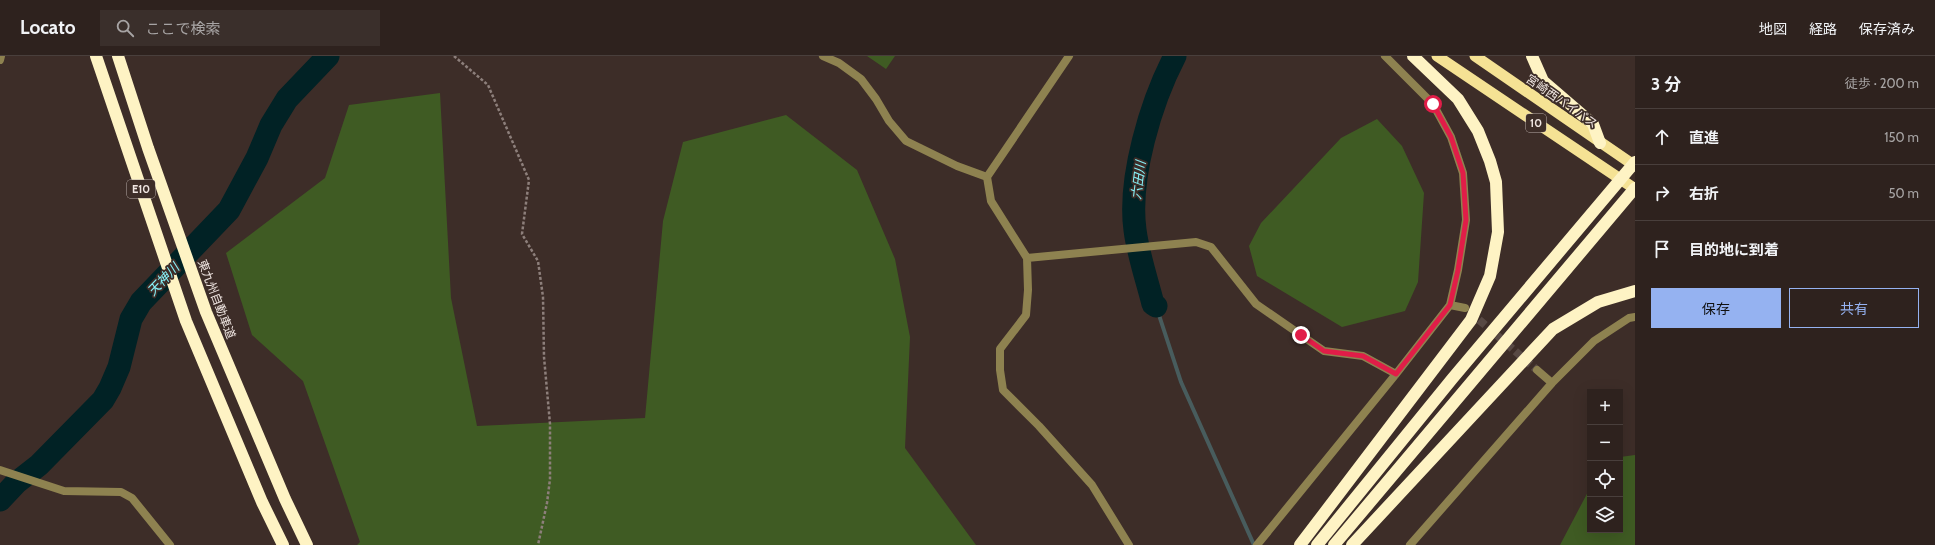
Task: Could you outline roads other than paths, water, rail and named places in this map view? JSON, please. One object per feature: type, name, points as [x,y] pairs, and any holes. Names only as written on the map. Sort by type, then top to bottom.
[{"type":"highway","name":"E10","points":[[96,56],[186,321],[262,502],[283,545]]},
{"type":"highway","name":"東九州自動車道","points":[[118,56],[148,148],[206,312],[307,545]]},
{"type":"highway","points":[[1300,545],[1471,320],[1490,276],[1498,232],[1496,182],[1490,162],[1478,131],[1458,99],[1413,56]]},
{"type":"highway","name":"10","points":[[1436,56],[1632,191]]},
{"type":"highway","name":"宮崎西バイパス","points":[[1475,56],[1635,166]]},
{"type":"highway","points":[[1532,56],[1543,81],[1593,124],[1600,143]]},
{"type":"highway","points":[[1317,545],[1452,379],[1635,162]]},
{"type":"highway","points":[[1334,545],[1632,191]]},
{"type":"highway","points":[[1352,545],[1553,329],[1598,302],[1635,291]]},
{"type":"highway","points":[[286,499],[312,545]]},
{"type":"street","points":[[0,60],[1,56]]},
{"type":"street","points":[[823,56],[839,63],[861,79],[876,99],[889,122],[906,141],[957,166],[987,178]]},
{"type":"street","points":[[1069,56],[987,178],[991,201],[1026,258],[1028,290],[1026,315],[1000,349],[1000,370],[1003,390],[1039,426],[1092,485],[1129,545]]},
{"type":"street","points":[[1257,545],[1450,305],[1458,270],[1466,220],[1463,173],[1451,137],[1433,104],[1385,56]]},
{"type":"street","points":[[1026,258],[1196,242],[1211,247],[1256,304],[1324,351],[1363,356],[1396,374]]},
{"type":"street","points":[[1450,305],[1465,308]]},
{"type":"street","points":[[1410,545],[1552,383],[1594,341],[1629,318],[1635,316]]},
{"type":"street","points":[[1537,370],[1552,383]]},
{"type":"street","points":[[0,470],[64,491],[121,492],[132,498],[170,545]]},
{"type":"waterway","name":"天神川","points":[[0,500],[16,483],[39,465],[103,400],[119,367],[131,319],[141,302],[229,210],[257,158],[271,125],[287,99],[328,56]]},
{"type":"waterway","name":"六田川","points":[[1156,306],[1153,304],[1136,239],[1134,209],[1135,187],[1138,164],[1150,118],[1166,75],[1175,56]]},
{"type":"waterway","points":[[1156,306],[1181,382],[1254,545]]},
{"type":"tunnel","points":[[1470,312],[1537,370]]}]
